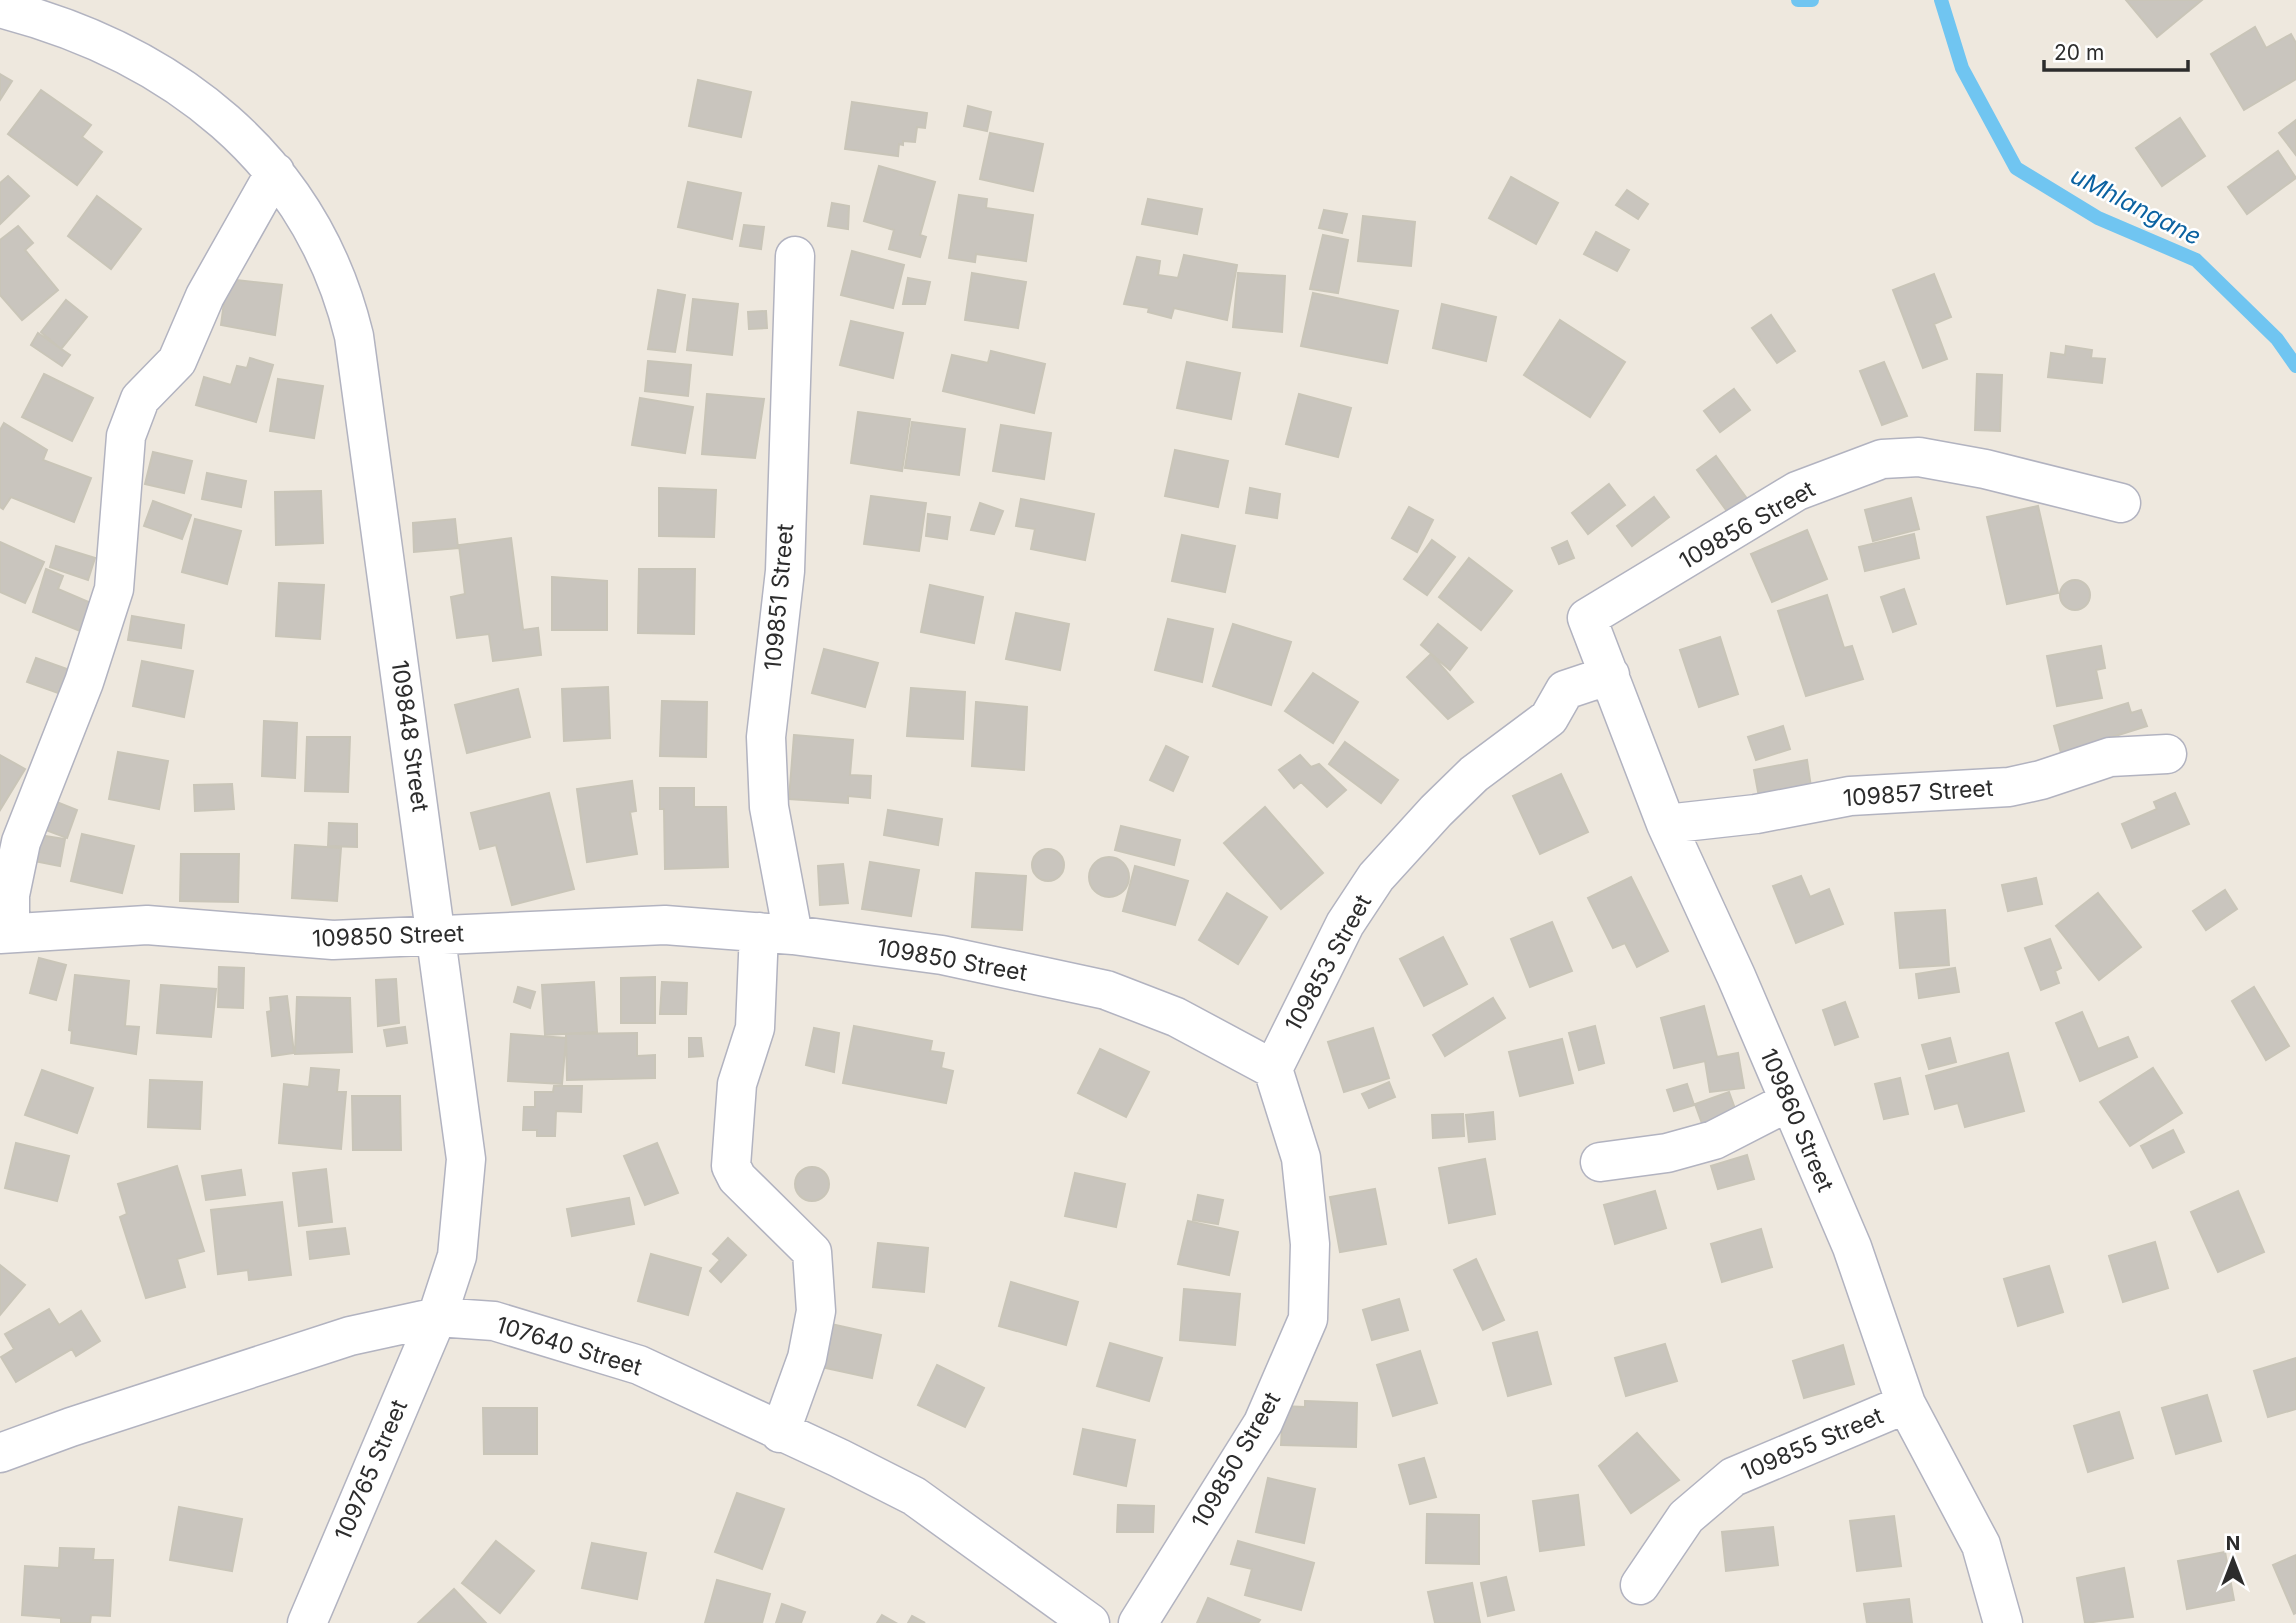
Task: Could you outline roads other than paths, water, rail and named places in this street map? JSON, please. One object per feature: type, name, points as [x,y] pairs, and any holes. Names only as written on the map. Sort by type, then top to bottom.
[{"type":"street","name":"109848 Street","points":[[0,8],[36,17],[120,50],[207,106],[243,138],[275,172],[303,211],[334,270],[354,336],[466,1159],[457,1256],[437,1317]]},
{"type":"street","points":[[5,933],[21,842],[108,615],[114,589],[126,436],[140,399],[177,361],[205,296],[275,172]]},
{"type":"street","name":"109851 Street","points":[[780,1433],[807,1358],[816,1311],[812,1252],[737,1178],[731,1166],[737,1084],[755,1028],[776,934],[766,737],[785,571],[795,256]]},
{"type":"street","name":"109856 Street","points":[[1587,618],[1797,491],[1882,459],[1919,457],[2120,503]]},
{"type":"street","name":"109860 Street","points":[[1587,618],[1666,824],[1736,976],[1852,1247],[1906,1404],[1981,1545],[2003,1623]]},
{"type":"street","name":"109853 Street","points":[[1273,1069],[1345,924],[1376,877],[1474,774],[1549,718],[1565,690],[1610,674]]},
{"type":"street","name":"109857 Street","points":[[1666,824],[1756,814],[1850,796],[2009,787],[2041,780],[2110,757],[2167,754]]},
{"type":"street","name":"109850 Street","points":[[5,933],[148,925],[312,940],[665,925],[776,934],[942,955],[1105,990],[1176,1017],[1273,1069],[1301,1158],[1310,1244],[1308,1319],[1263,1423],[1138,1623]]},
{"type":"street","points":[[1600,1162],[1667,1153],[1714,1140],[1788,1102]]},
{"type":"street","name":"107640 Street","points":[[0,1453],[71,1427],[350,1336],[437,1317],[494,1321],[639,1365],[915,1496],[1090,1623]]},
{"type":"street","name":"109765 Street","points":[[307,1623],[437,1317]]},
{"type":"street","name":"109855 Street","points":[[1640,1585],[1686,1517],[1733,1477],[1906,1404]]},
{"type":"waterway","points":[[1798,0],[1812,0]]},
{"type":"waterway","name":"uMhlangane","points":[[1941,0],[1962,68],[2016,168],[2098,218],[2196,260],[2277,339],[2296,366]]}]
